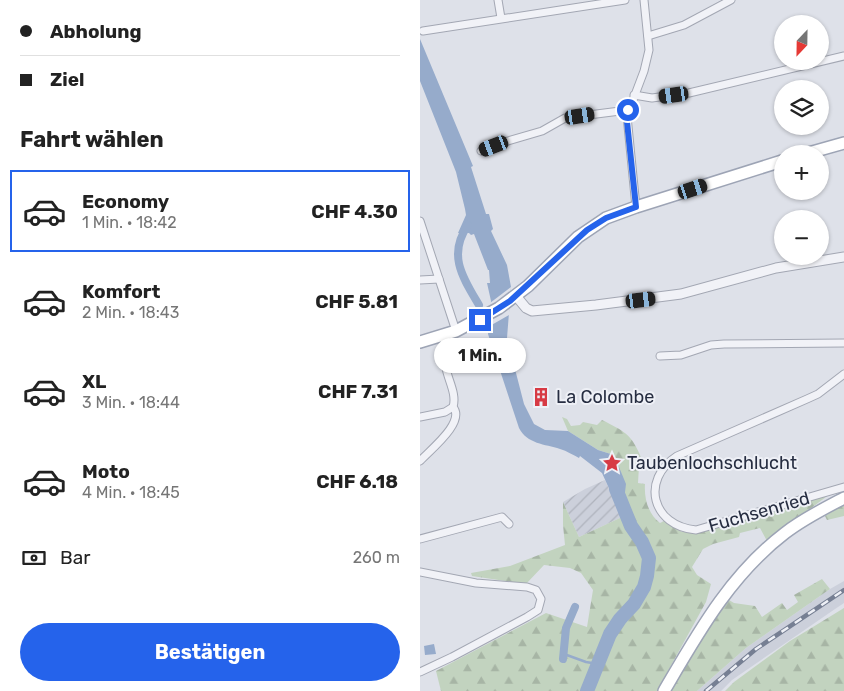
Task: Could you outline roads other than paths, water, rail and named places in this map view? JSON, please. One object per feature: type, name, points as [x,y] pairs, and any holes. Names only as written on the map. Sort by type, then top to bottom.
[{"type":"main road","points":[[829,147],[844,143]]},
{"type":"main road","points":[[420,342],[456,331],[489,315],[513,298],[587,230],[606,218],[774,164]]},
{"type":"main road","points":[[664,691],[710,614],[731,585],[785,533],[820,510],[844,498]]},
{"type":"street","points":[[498,0],[501,18]]},
{"type":"street","points":[[423,31],[625,0]]},
{"type":"street","points":[[636,207],[627,122],[628,110],[648,57],[644,0]]},
{"type":"street","points":[[648,36],[684,25],[731,0]]},
{"type":"street","points":[[634,95],[652,98],[689,93],[844,56]]},
{"type":"street","points":[[481,151],[508,140],[542,131],[565,118],[628,110]]},
{"type":"street","points":[[420,221],[456,331]]},
{"type":"street","points":[[513,298],[532,311],[596,305],[681,294],[776,268],[844,257]]},
{"type":"street","points":[[420,280],[439,279]]},
{"type":"street","points":[[420,461],[454,426],[457,412],[453,407],[454,398],[446,370],[443,336]]},
{"type":"street","points":[[660,356],[680,355],[711,345],[724,344],[844,343]]},
{"type":"street","name":"Fuchsenried","points":[[844,374],[818,394],[677,456],[660,473],[655,491],[659,508],[667,519],[677,526],[696,530],[844,487]]},
{"type":"street","points":[[420,417],[445,412],[453,407]]},
{"type":"street","points":[[420,539],[502,517],[509,524]]},
{"type":"street","points":[[420,572],[476,583],[527,587],[536,590],[541,599],[538,610],[527,617],[420,672]]},
{"type":"water","points":[[420,39],[473,166],[471,167],[486,214],[489,214],[493,229],[491,231],[507,265],[511,287],[507,338],[524,404],[534,424],[545,430],[568,431],[598,450],[614,455],[626,484],[622,517],[602,473],[580,456],[579,458],[563,450],[532,440],[522,433],[519,428],[488,334],[491,301],[487,283],[490,283],[489,270],[474,234],[458,233],[466,215],[465,209],[456,172],[420,81]]},
{"type":"water","points":[[434,644],[436,654],[425,655],[424,646]]},
{"type":"waterway","points":[[468,225],[462,236],[458,256],[463,276],[479,305]]},
{"type":"waterway","points":[[587,691],[610,634],[620,619],[634,604],[644,587],[647,576],[649,558],[642,542],[631,526],[616,489]]},
{"type":"waterway","points":[[563,659],[566,628],[575,607]]},
{"type":"waterway","points":[[564,654],[598,664]]},
{"type":"railway","points":[[706,691],[756,649],[844,590]]},
{"type":"place","name":"La Colombe","points":[[541,397]]},
{"type":"place","name":"Taubenlochschlucht","points":[[612,463]]}]
